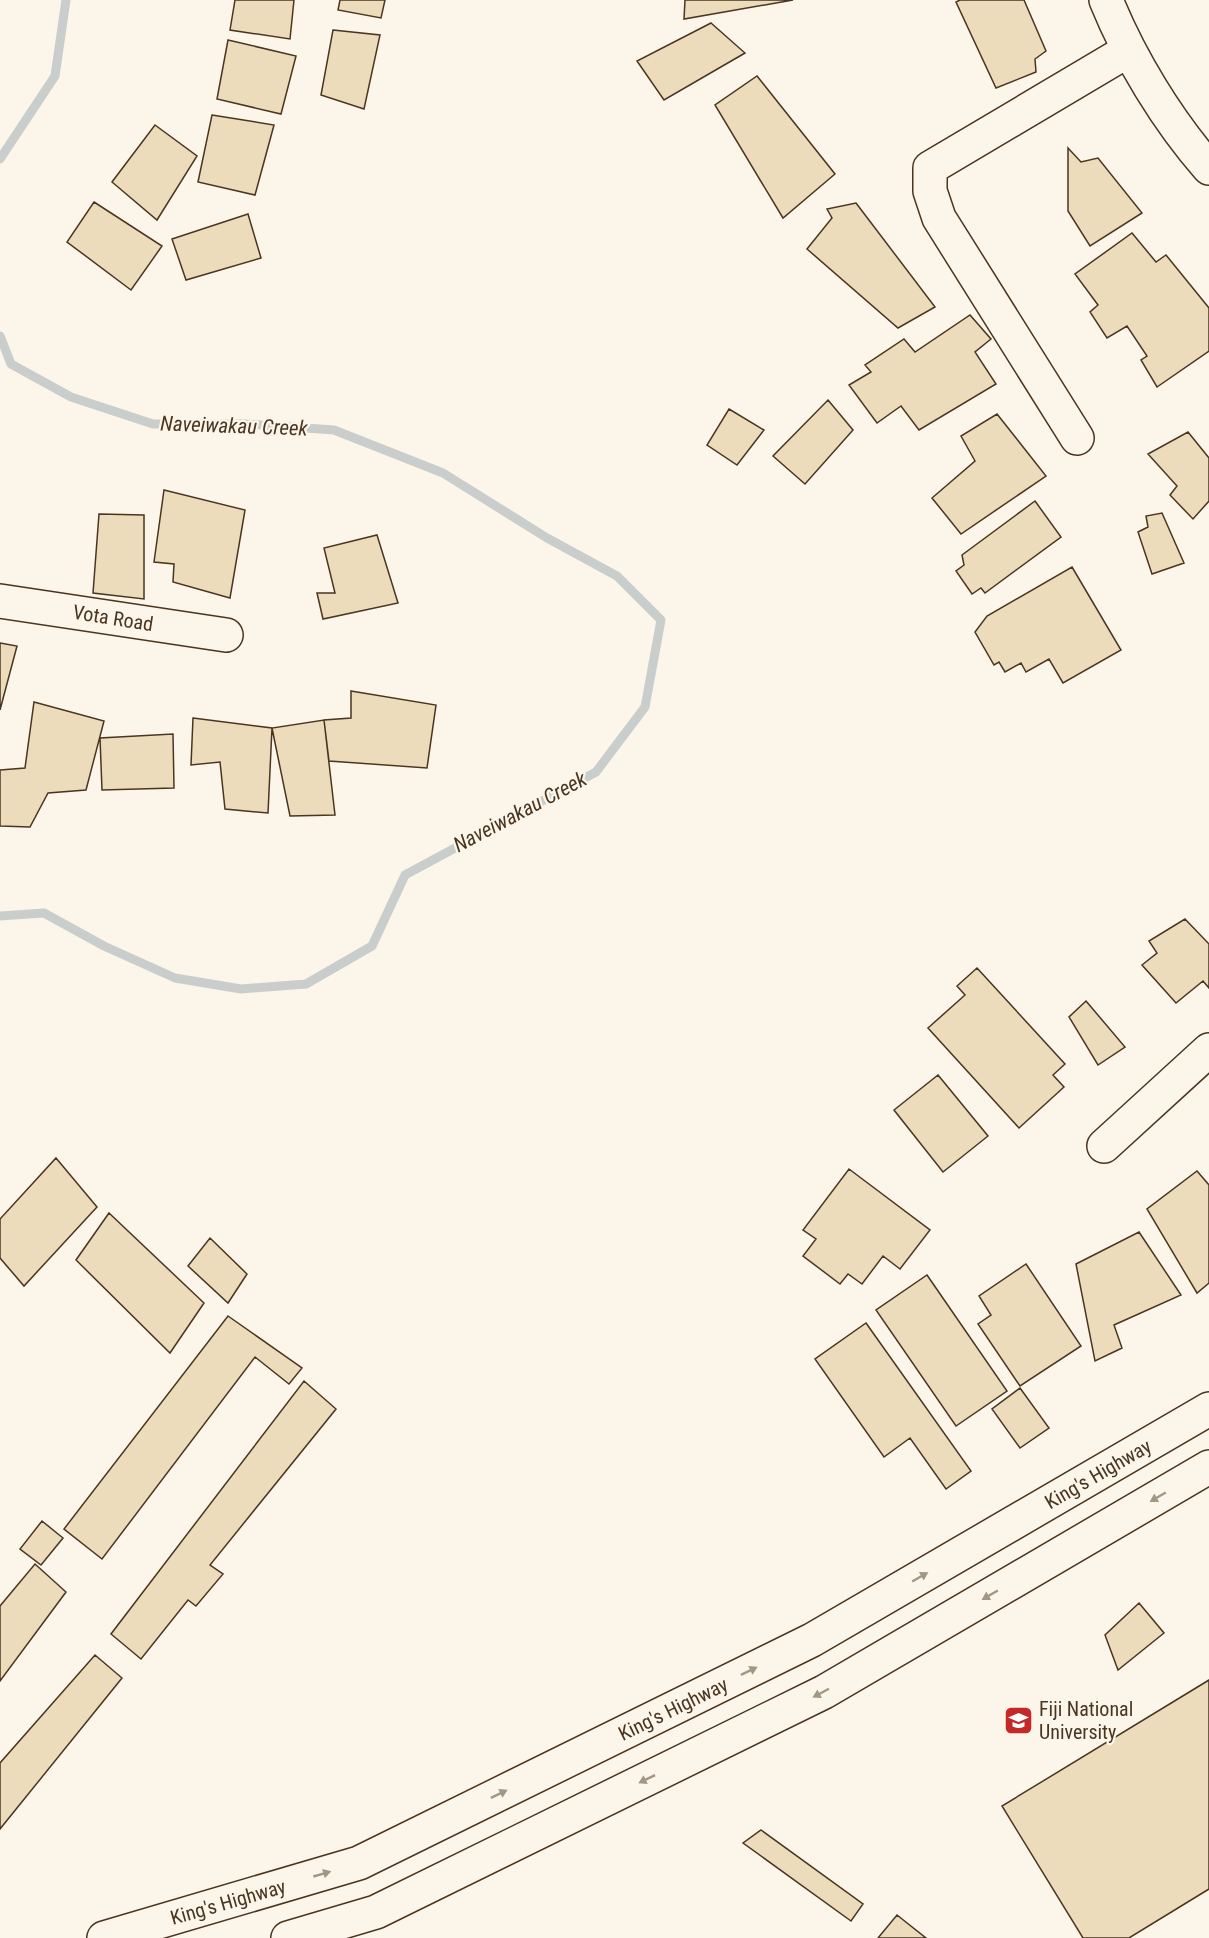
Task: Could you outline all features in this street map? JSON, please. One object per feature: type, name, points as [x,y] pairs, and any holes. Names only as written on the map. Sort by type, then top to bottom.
[{"type":"main road","points":[[1106,0],[1129,50],[1186,141],[1209,168]]},
{"type":"main road","points":[[1077,438],[939,218],[930,191],[930,168],[1129,50]]},
{"type":"main road","name":"Vota Road","points":[[0,601],[226,635]]},
{"type":"main road","points":[[1104,1146],[1209,1050]]},
{"type":"main road","name":"King's Highway","points":[[105,1938],[359,1863],[813,1640],[1209,1409]]},
{"type":"main road","points":[[288,1938],[376,1912],[824,1692],[1209,1467]]},
{"type":"building","points":[[235,0],[294,0],[290,39],[230,30]]},
{"type":"building","points":[[340,0],[385,0],[381,18],[338,10]]},
{"type":"building","points":[[685,0],[793,0],[684,19]]},
{"type":"building","points":[[960,0],[1024,0],[1046,51],[1035,59],[1036,72],[996,88],[956,2]]},
{"type":"building","points":[[711,23],[745,53],[664,100],[637,61]]},
{"type":"building","points":[[333,30],[380,35],[364,109],[321,95]]},
{"type":"building","points":[[228,40],[296,56],[281,114],[217,99]]},
{"type":"building","points":[[757,76],[835,174],[783,218],[715,105]]},
{"type":"building","points":[[212,115],[274,125],[255,195],[198,182]]},
{"type":"building","points":[[155,125],[197,156],[157,220],[112,182]]},
{"type":"building","points":[[1068,148],[1081,162],[1098,158],[1142,213],[1090,246],[1068,211]]},
{"type":"building","points":[[94,202],[162,246],[131,290],[67,242]]},
{"type":"building","points":[[856,203],[935,307],[898,328],[807,249],[832,218],[827,209]]},
{"type":"building","points":[[248,214],[261,258],[186,280],[172,239]]},
{"type":"building","points":[[1132,233],[1156,262],[1166,255],[1209,308],[1209,351],[1157,387],[1141,360],[1147,356],[1127,326],[1107,338],[1090,312],[1098,305],[1075,274]]},
{"type":"building","points":[[970,315],[991,339],[975,352],[996,384],[919,430],[901,406],[877,423],[849,385],[871,372],[865,365],[904,339],[915,352]]},
{"type":"building","points":[[828,400],[853,430],[805,484],[773,456]]},
{"type":"building","points":[[729,409],[764,430],[737,465],[707,445]]},
{"type":"building","points":[[997,414],[1046,476],[961,534],[932,498],[975,461],[961,436]]},
{"type":"building","points":[[1188,432],[1209,458],[1209,501],[1193,519],[1170,495],[1177,486],[1148,454]]},
{"type":"building","points":[[164,490],[245,510],[230,598],[173,582],[174,564],[154,562]]},
{"type":"building","points":[[1035,501],[1061,537],[985,593],[981,588],[972,594],[956,571],[964,565],[962,555]]},
{"type":"building","points":[[1162,513],[1184,563],[1152,574],[1138,532],[1148,527],[1146,516]]},
{"type":"building","points":[[99,514],[144,515],[144,599],[93,593]]},
{"type":"building","points":[[377,535],[398,603],[323,619],[317,593],[335,593],[324,548]]},
{"type":"building","points":[[1072,567],[1121,650],[1063,683],[1049,659],[1026,672],[1021,663],[1005,672],[999,662],[994,665],[975,632],[987,616]]},
{"type":"building","points":[[0,643],[17,646],[0,710]]},
{"type":"building","points":[[351,691],[436,705],[427,768],[329,761],[324,720],[351,718]]},
{"type":"building","points":[[34,702],[104,721],[86,790],[48,793],[30,827],[0,826],[0,770],[25,768]]},
{"type":"building","points":[[193,718],[272,728],[268,813],[225,809],[220,762],[191,765]]},
{"type":"building","points":[[324,720],[335,815],[290,816],[272,728]]},
{"type":"building","points":[[173,734],[174,788],[102,790],[100,738]]},
{"type":"building","points":[[1185,919],[1209,944],[1209,988],[1203,981],[1176,1003],[1142,965],[1157,953],[1149,941]]},
{"type":"building","points":[[977,968],[1065,1064],[1053,1075],[1064,1087],[1019,1128],[928,1028],[965,995],[957,986]]},
{"type":"building","points":[[1086,1001],[1125,1047],[1098,1065],[1069,1017]]},
{"type":"building","points":[[938,1075],[988,1136],[943,1172],[894,1110]]},
{"type":"building","points":[[56,1158],[97,1207],[24,1286],[0,1258],[0,1219]]},
{"type":"building","points":[[849,1169],[930,1230],[900,1269],[883,1256],[862,1284],[848,1274],[840,1284],[803,1256],[816,1239],[803,1230]]},
{"type":"building","points":[[1197,1171],[1209,1185],[1209,1283],[1197,1293],[1147,1209]]},
{"type":"building","points":[[109,1213],[204,1303],[170,1353],[76,1260]]},
{"type":"building","points":[[1139,1232],[1181,1295],[1114,1325],[1122,1348],[1095,1361],[1076,1264]]},
{"type":"building","points":[[210,1238],[247,1274],[228,1303],[188,1266]]},
{"type":"building","points":[[1026,1264],[1081,1346],[1020,1386],[978,1324],[991,1315],[979,1296]]},
{"type":"building","points":[[927,1275],[1007,1391],[956,1426],[876,1310]]},
{"type":"building","points":[[228,1316],[302,1368],[289,1384],[255,1357],[102,1559],[64,1529]]},
{"type":"building","points":[[866,1323],[971,1471],[946,1489],[910,1438],[884,1457],[815,1359]]},
{"type":"building","points":[[304,1381],[336,1409],[210,1565],[223,1574],[196,1606],[188,1600],[141,1659],[111,1634]]},
{"type":"building","points":[[1020,1388],[1049,1428],[1020,1448],[992,1409]]},
{"type":"building","points":[[42,1521],[63,1538],[41,1565],[20,1549]]},
{"type":"building","points":[[35,1564],[66,1592],[0,1681],[0,1606]]},
{"type":"building","points":[[1139,1603],[1164,1633],[1118,1670],[1105,1635]]},
{"type":"building","points":[[95,1655],[122,1678],[0,1829],[0,1763]]},
{"type":"building","points":[[1209,1680],[1209,1889],[1129,1938],[1083,1938],[1002,1806]]},
{"type":"building","points":[[761,1830],[863,1904],[851,1921],[743,1843]]},
{"type":"building","points":[[897,1915],[926,1938],[878,1938]]},
{"type":"waterway","name":"Naveiwakau Creek","points":[[0,159],[55,76],[66,0]]},
{"type":"waterway","name":"Naveiwakau Creek","points":[[0,336],[11,364],[71,397],[153,424],[246,424],[334,430],[443,473],[547,538],[617,576],[661,620],[645,707],[596,772],[405,875],[372,946],[306,984],[241,989],[175,978],[104,946],[44,913],[0,916]]},
{"type":"place","name":"Fiji National University","points":[[1018,1721]]}]
